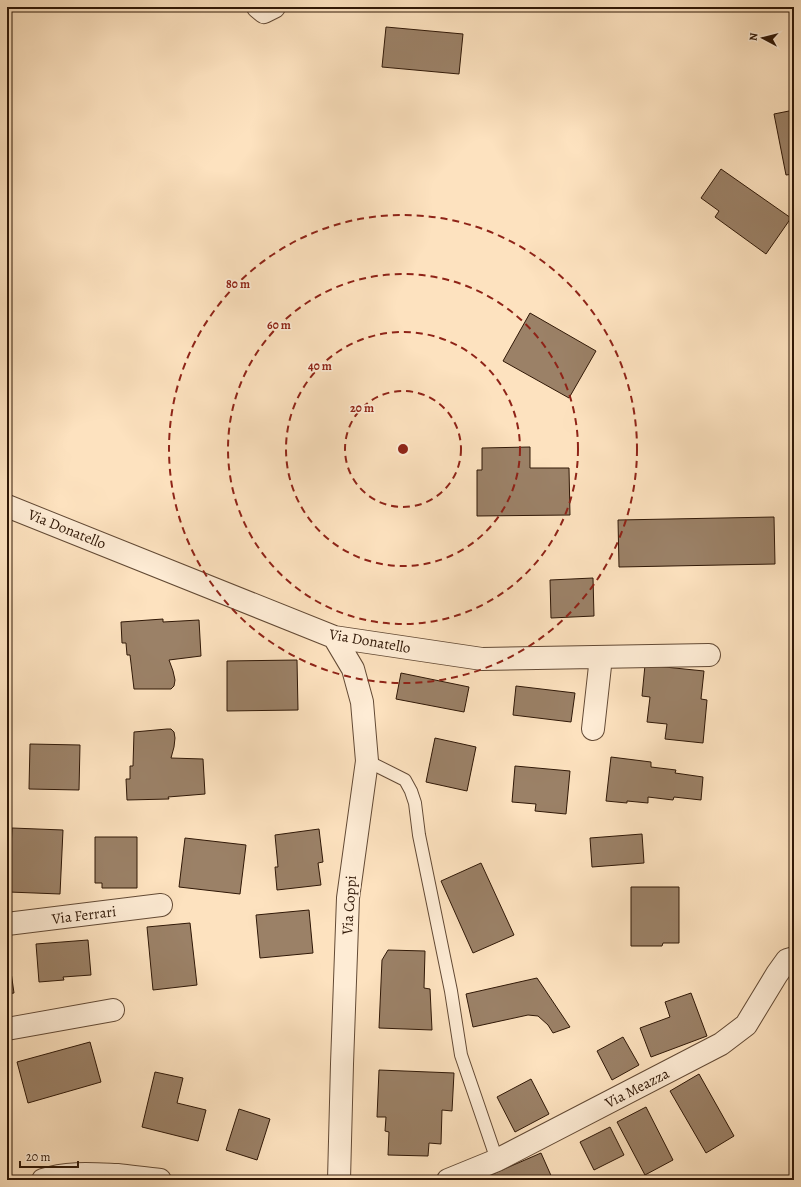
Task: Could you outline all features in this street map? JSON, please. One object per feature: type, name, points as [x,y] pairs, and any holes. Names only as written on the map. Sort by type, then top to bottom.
[{"type":"street","points":[[258,7],[264,12],[274,7]]},
{"type":"street","name":"Via Donatello","points":[[7,506],[334,637],[482,659],[710,655]]},
{"type":"street","name":"Via Coppi","points":[[334,637],[353,669],[362,702],[367,761],[348,898],[339,1180]]},
{"type":"street","points":[[592,729],[601,657]]},
{"type":"street","name":"Via Ferrari","points":[[7,924],[161,905]]},
{"type":"street","name":"Via Meazza","points":[[448,1180],[497,1160],[721,1044],[746,1025],[787,960],[794,958]]},
{"type":"street","points":[[7,1029],[113,1010]]},
{"type":"street","points":[[43,1180],[57,1176],[89,1173],[160,1180]]},
{"type":"lane","points":[[367,761],[404,780],[411,791],[415,803],[419,835],[451,991],[461,1055],[497,1160]]},
{"type":"building","points":[[386,27],[463,34],[459,74],[382,67]]},
{"type":"building","points":[[794,110],[794,174],[786,175],[774,114]]},
{"type":"building","points":[[721,169],[791,218],[766,254],[715,217],[719,211],[701,198]]},
{"type":"building","points":[[530,313],[596,351],[569,398],[503,361]]},
{"type":"building","points":[[530,447],[530,468],[569,468],[570,515],[477,516],[477,470],[482,470],[482,448]]},
{"type":"building","points":[[774,517],[775,564],[619,567],[618,520]]},
{"type":"building","points":[[593,578],[594,616],[551,618],[550,580]]},
{"type":"building","points":[[7,598],[11,624],[7,625]]},
{"type":"building","points":[[163,619],[163,622],[199,620],[201,656],[169,660],[175,680],[174,686],[171,689],[134,689],[130,655],[127,655],[126,643],[122,643],[121,622]]},
{"type":"building","points":[[297,660],[298,710],[227,711],[227,661]]},
{"type":"building","points":[[645,665],[704,671],[701,699],[707,700],[703,743],[665,739],[667,724],[647,722],[650,697],[642,696]]},
{"type":"building","points":[[401,673],[469,687],[464,712],[396,699]]},
{"type":"building","points":[[516,686],[575,693],[571,722],[513,715]]},
{"type":"building","points":[[171,729],[174,732],[175,738],[171,758],[203,759],[205,794],[168,797],[169,799],[127,800],[126,779],[130,779],[130,766],[133,766],[134,732]]},
{"type":"building","points":[[435,738],[476,747],[467,791],[426,782]]},
{"type":"building","points":[[30,744],[80,745],[79,790],[29,789]]},
{"type":"building","points":[[611,757],[651,762],[651,767],[676,770],[675,773],[703,777],[701,800],[674,797],[673,800],[648,797],[648,803],[606,801]]},
{"type":"building","points":[[515,766],[570,771],[566,814],[535,811],[536,804],[512,802]]},
{"type":"building","points":[[12,828],[63,830],[60,894],[9,892]]},
{"type":"building","points":[[319,829],[323,862],[318,863],[321,885],[277,890],[275,867],[278,867],[275,835]]},
{"type":"building","points":[[642,834],[644,863],[592,867],[590,838]]},
{"type":"building","points":[[95,837],[137,837],[137,888],[102,888],[102,883],[95,883]]},
{"type":"building","points":[[185,838],[246,845],[240,894],[179,887]]},
{"type":"building","points":[[481,863],[514,935],[473,953],[441,881]]},
{"type":"building","points":[[631,887],[679,887],[679,943],[663,943],[662,946],[631,946]]},
{"type":"building","points":[[309,910],[313,953],[260,958],[256,915]]},
{"type":"building","points":[[190,923],[197,985],[153,990],[147,927]]},
{"type":"building","points":[[88,940],[91,975],[63,977],[64,980],[39,982],[36,944]]},
{"type":"building","points":[[7,944],[14,993],[7,994]]},
{"type":"building","points":[[388,950],[425,951],[424,988],[430,989],[432,1030],[379,1028],[382,960]]},
{"type":"building","points":[[537,978],[570,1027],[553,1033],[548,1025],[538,1016],[528,1015],[473,1027],[466,994]]},
{"type":"building","points":[[691,993],[707,1036],[651,1057],[640,1028],[670,1017],[665,1002]]},
{"type":"building","points":[[623,1037],[639,1065],[612,1080],[597,1051]]},
{"type":"building","points":[[90,1042],[101,1082],[28,1103],[17,1062]]},
{"type":"building","points":[[379,1070],[454,1073],[452,1111],[442,1110],[441,1144],[429,1143],[428,1156],[388,1155],[389,1132],[385,1131],[386,1117],[377,1117]]},
{"type":"building","points":[[155,1072],[183,1078],[177,1103],[206,1110],[198,1141],[142,1127]]},
{"type":"building","points":[[699,1074],[734,1136],[706,1153],[670,1091]]},
{"type":"building","points":[[531,1079],[549,1114],[515,1132],[497,1097]]},
{"type":"building","points":[[646,1107],[673,1160],[645,1175],[617,1122]]},
{"type":"building","points":[[239,1109],[270,1119],[257,1160],[226,1150]]},
{"type":"building","points":[[610,1127],[624,1155],[594,1170],[580,1142]]},
{"type":"building","points":[[541,1153],[553,1180],[479,1180]]}]
